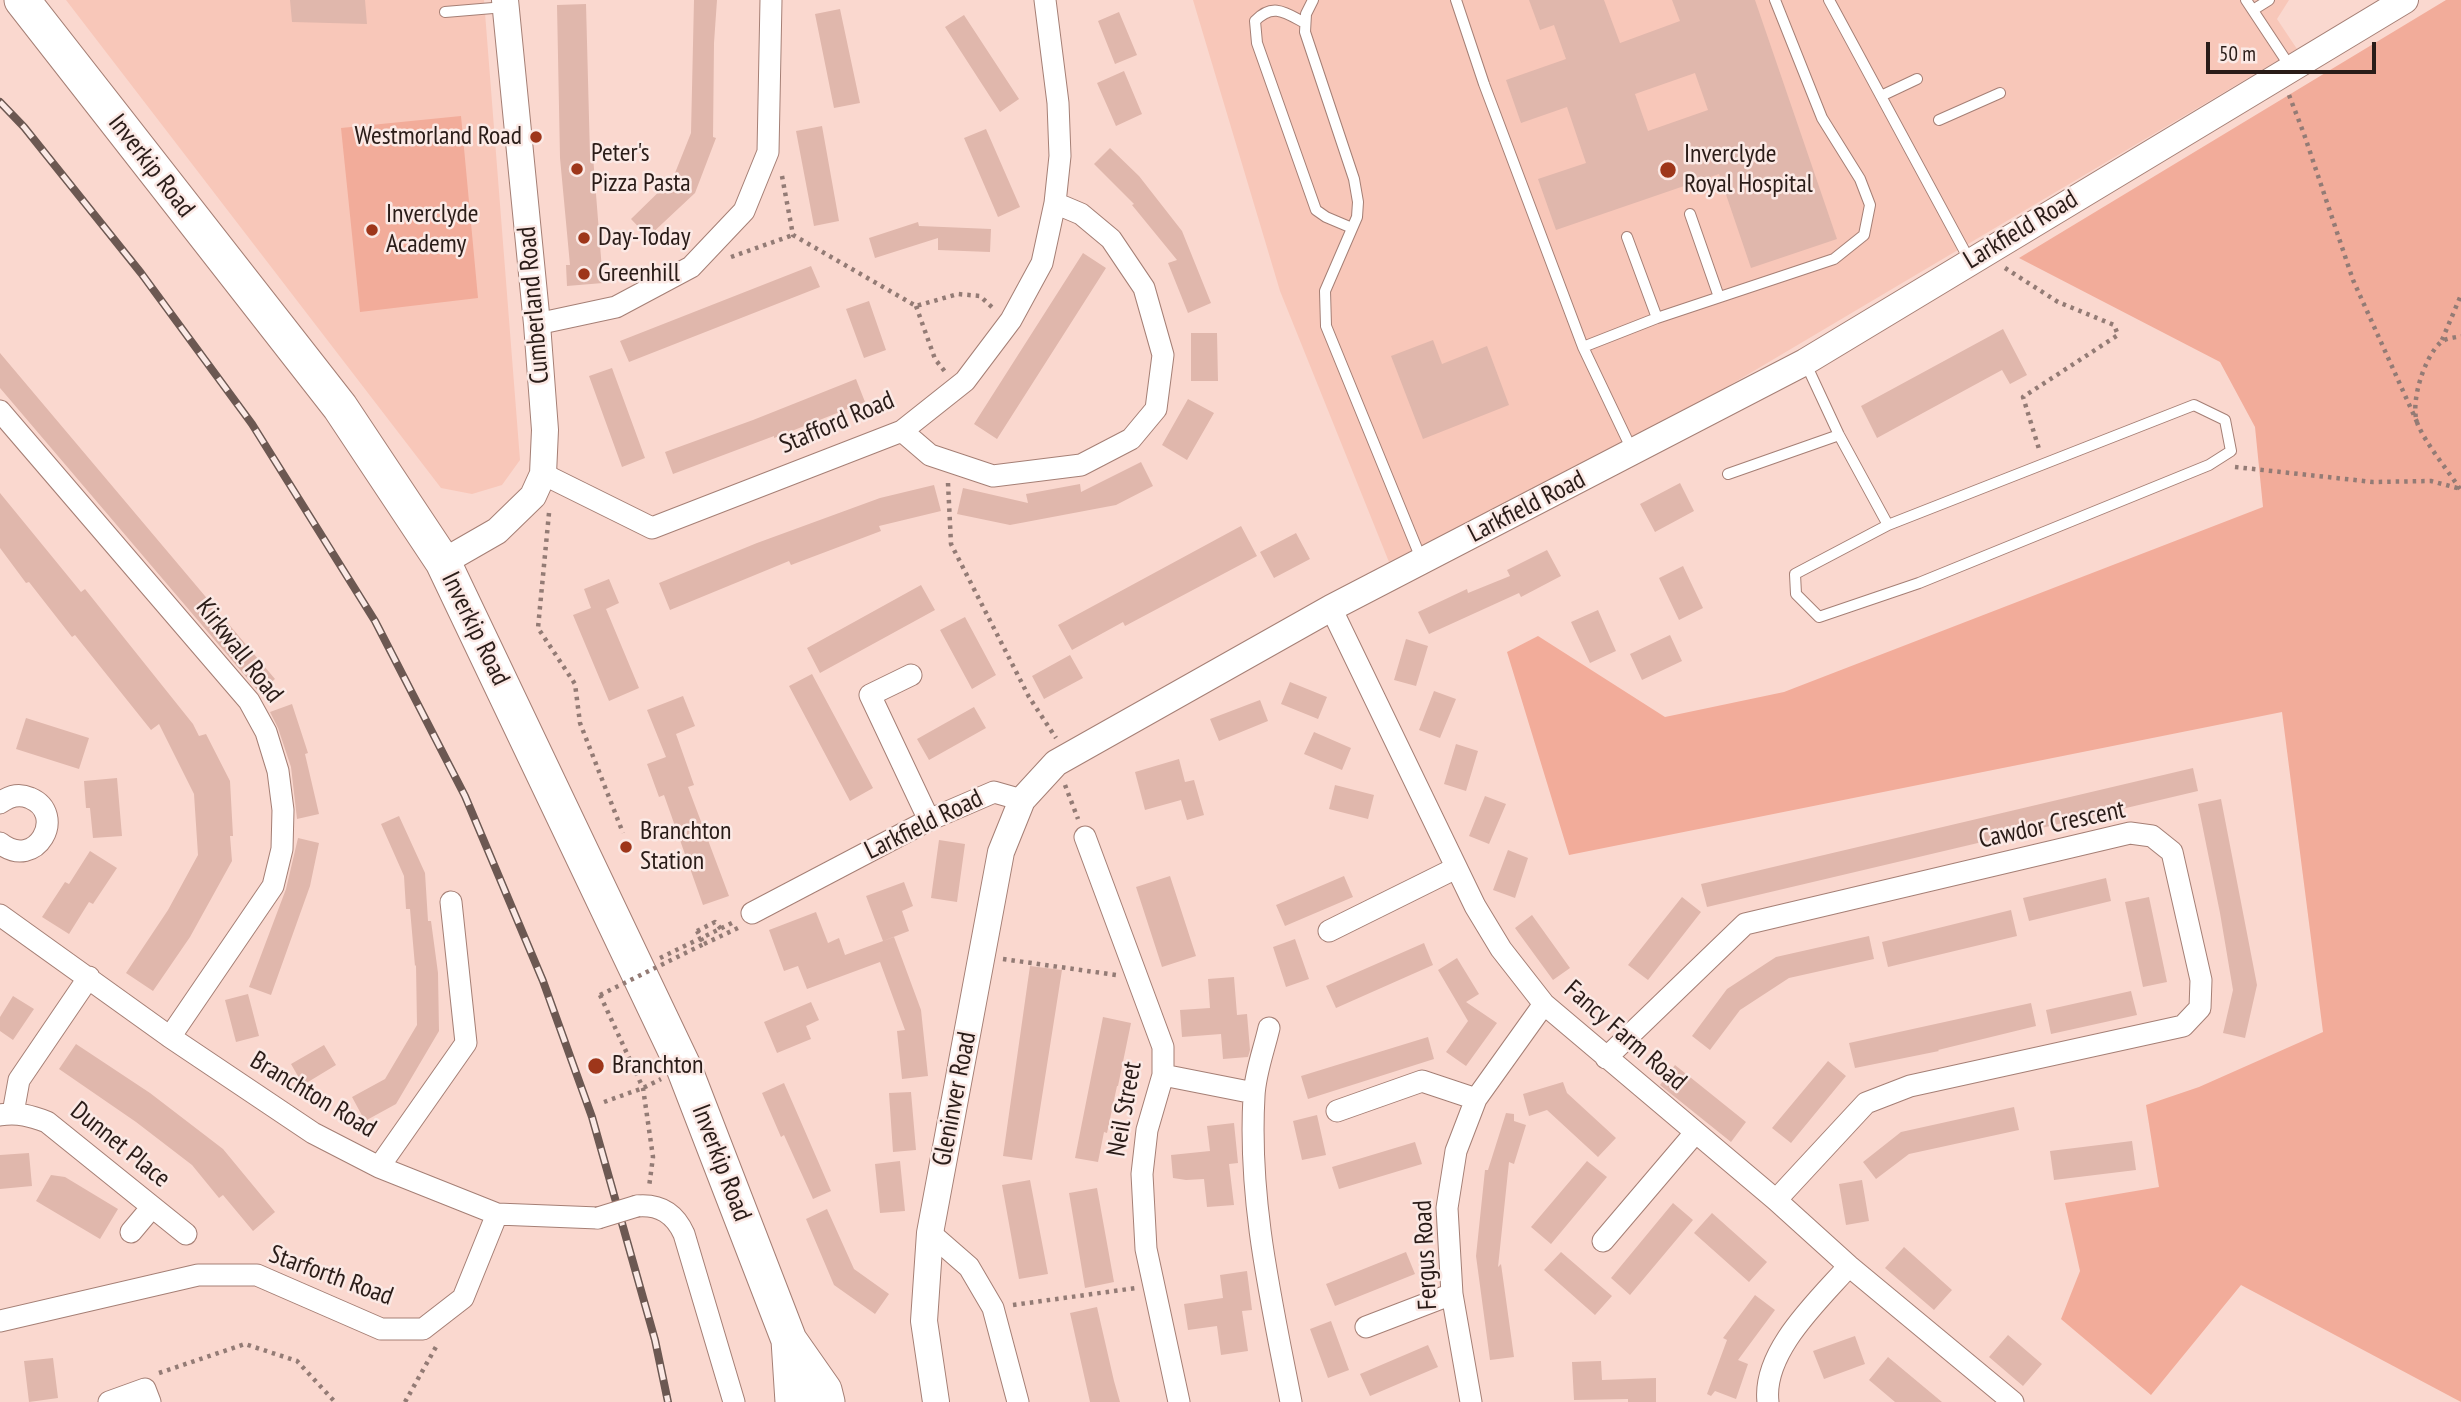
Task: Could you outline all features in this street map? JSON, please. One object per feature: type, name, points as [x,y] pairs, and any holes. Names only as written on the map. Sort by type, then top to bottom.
[{"type":"highway","name":"Inverkip Road","points":[[22,0],[340,408],[443,562],[684,1068],[789,1339],[824,1390],[827,1402]]},
{"type":"highway","name":"Inverkip Road","points":[[788,1400],[789,1339]]},
{"type":"street","points":[[537,324],[616,307],[691,267],[744,211],[768,152],[771,0]]},
{"type":"street","name":"Stafford Road","points":[[538,485],[569,485],[652,528],[902,431],[965,381],[1011,320],[1042,263],[1055,202],[1060,156],[1058,103],[1045,0]]},
{"type":"street","name":"Larkfield Road","points":[[750,918],[929,820],[994,792],[1022,800],[1056,763],[1331,608],[1805,362],[2405,0]]},
{"type":"street","name":"Cumberland Road","points":[[506,4],[545,430],[538,485]]},
{"type":"street","points":[[902,431],[930,455],[993,477],[1081,465],[1131,439],[1156,409],[1163,355],[1144,288],[1111,239],[1080,214],[1055,202]]},
{"type":"street","name":"Kirkwall Road","points":[[0,411],[248,701],[266,732],[278,771],[283,810],[282,849],[273,886],[170,1037]]},
{"type":"street","points":[[443,562],[497,531],[538,485]]},
{"type":"street","name":"Fancy Farm Road","points":[[1331,608],[1475,906],[1501,949],[1544,1004],[1776,1200],[1849,1266],[2013,1402]]},
{"type":"street","points":[[911,675],[870,695],[929,820]]},
{"type":"street","points":[[0,803],[9,797],[26,796],[37,801],[43,808],[47,825],[45,835],[32,849],[22,851],[1,847]]},
{"type":"street","name":"Gleninver Road","points":[[936,1402],[924,1321],[930,1233],[1001,852],[1022,800]]},
{"type":"street","name":"Cawdor Crescent","points":[[1606,1058],[1745,924],[2130,834],[2152,836],[2172,852],[2201,980],[2200,1008],[2183,1026],[1910,1087],[1866,1103],[1776,1200]]},
{"type":"street","name":"Neil Street","points":[[1085,836],[1163,1047],[1163,1075],[1147,1130],[1142,1174],[1146,1249],[1179,1402]]},
{"type":"street","points":[[1329,931],[1456,868]]},
{"type":"street","points":[[379,1167],[466,1042],[451,902]]},
{"type":"street","name":"Branchton Road","points":[[0,915],[170,1037],[313,1133],[379,1167],[497,1214],[598,1217],[642,1206]]},
{"type":"street","points":[[6,1114],[19,1080],[89,977]]},
{"type":"street","name":"Fergus Road","points":[[1471,1402],[1452,1294],[1447,1208],[1457,1150],[1476,1099],[1544,1004]]},
{"type":"street","points":[[1269,1028],[1254,1093],[1254,1176],[1260,1247],[1291,1402]]},
{"type":"street","points":[[1163,1075],[1254,1093]]},
{"type":"street","points":[[1337,1111],[1422,1081],[1476,1099]]},
{"type":"street","name":"Dunnet Place","points":[[6,1114],[31,1116],[47,1122],[186,1234]]},
{"type":"street","points":[[1603,1241],[1695,1133]]},
{"type":"street","points":[[642,1206],[668,1212],[677,1220],[684,1234],[734,1402]]},
{"type":"street","points":[[131,1232],[152,1207]]},
{"type":"street","name":"Starforth Road","points":[[0,1321],[198,1275],[257,1275],[382,1329],[423,1329],[463,1298],[497,1214]]},
{"type":"street","points":[[930,1233],[969,1267],[993,1308],[1018,1402]]},
{"type":"street","points":[[1768,1402],[1773,1366],[1792,1331],[1849,1266]]},
{"type":"street","points":[[1366,1327],[1452,1294]]},
{"type":"street","points":[[108,1402],[147,1395]]},
{"type":"lane","points":[[1313,0],[1305,23],[1305,32],[1354,179],[1358,202],[1357,216],[1325,291],[1326,326],[1422,561]]},
{"type":"lane","points":[[1456,0],[1484,85],[1583,347],[1633,453]]},
{"type":"lane","points":[[1583,347],[1657,318],[1834,259],[1864,236],[1870,205],[1860,179],[1822,118],[1775,0]]},
{"type":"lane","points":[[1829,0],[1881,96],[1978,256]]},
{"type":"lane","points":[[2269,0],[2250,5],[2286,72]]},
{"type":"lane","points":[[444,12],[506,4]]},
{"type":"lane","points":[[1305,23],[1282,11],[1262,13],[1255,22],[1257,43],[1316,209],[1326,218],[1352,228]]},
{"type":"lane","points":[[1881,96],[1917,79]]},
{"type":"lane","points":[[1939,120],[2000,93]]},
{"type":"lane","points":[[1690,214],[1719,297]]},
{"type":"lane","points":[[1628,237],[1657,318]]},
{"type":"lane","points":[[1805,362],[1839,435],[1888,525]]},
{"type":"lane","points":[[2194,405],[2225,420],[2231,451],[2209,465],[1919,583],[1819,617],[1796,594],[1795,574],[1888,525],[2043,464],[2194,405]]},
{"type":"lane","points":[[1728,474],[1839,435]]},
{"type":"path","points":[[2286,72],[2353,280],[2417,422],[2461,490]]},
{"type":"path","points":[[781,172],[793,235],[916,306],[935,359]]},
{"type":"path","points":[[691,267],[702,268],[793,235]]},
{"type":"path","points":[[1978,256],[2058,302],[2115,325],[2118,335],[2023,397],[2043,464]]},
{"type":"path","points":[[916,306],[958,294],[979,296],[1011,320]]},
{"type":"path","points":[[2417,422],[2419,385],[2431,355],[2442,341],[2461,295]]},
{"type":"path","points":[[2442,341],[2461,337]]},
{"type":"path","points":[[948,461],[951,544],[1039,714]]},
{"type":"path","points":[[2209,465],[2373,482],[2431,481],[2461,490]]},
{"type":"path","points":[[538,485],[550,511],[538,628],[575,684],[580,723],[623,833]]},
{"type":"path","points":[[1056,763],[1085,836]]},
{"type":"path","points":[[637,969],[750,918]]},
{"type":"path","points":[[642,1206],[653,1157],[643,1088],[600,995],[704,944],[750,918]]},
{"type":"path","points":[[704,944],[696,931],[715,922],[721,929]]},
{"type":"path","points":[[983,956],[1138,978]]},
{"type":"path","points":[[604,1102],[643,1088],[684,1068]]},
{"type":"path","points":[[993,1308],[1154,1285]]},
{"type":"path","points":[[147,1395],[155,1374],[245,1344],[298,1362],[335,1402]]},
{"type":"path","points":[[405,1402],[437,1344]]},
{"type":"shaded area","name":"Inverclyde Academy","points":[[66,0],[484,0],[520,460],[502,485],[472,494],[441,488]]},
{"type":"shaded area","name":"Inverclyde Royal Hospital","points":[[1193,0],[2289,0],[2277,19],[2297,49],[1666,423],[1389,562],[1280,291]]},
{"type":"shaded area","points":[[2446,0],[2461,0],[2461,1402],[2241,1285],[2151,1395],[2061,1319],[2080,1271],[2065,1203],[2159,1187],[2146,1105],[2199,1087],[2323,1032],[2282,712],[1569,855],[1507,652],[1538,636],[1665,717],[1784,692],[2263,507],[2255,427],[2220,362],[2019,258]]},
{"type":"shaded area","points":[[461,116],[478,298],[360,312],[341,128]]},
{"type":"building","points":[[290,0],[365,0],[367,24],[292,22]]},
{"type":"building","points":[[694,0],[717,0],[713,137],[716,138],[695,193],[648,237],[631,219],[673,178],[691,133]]},
{"type":"building","points":[[1529,0],[1604,0],[1620,43],[1680,21],[1672,0],[1755,0],[1837,239],[1751,268],[1719,174],[1556,230],[1538,179],[1586,163],[1567,107],[1521,123],[1506,80],[1566,59],[1554,25],[1540,30]],"holes":[[[1695,73],[1708,110],[1648,131],[1635,94]]]},
{"type":"building","points":[[586,4],[590,156],[593,156],[603,283],[567,286],[566,265],[570,265],[560,158],[557,5]]},
{"type":"building","points":[[840,9],[860,103],[834,108],[815,14]]},
{"type":"building","points":[[1119,12],[1137,55],[1115,64],[1098,21]]},
{"type":"building","points":[[964,15],[1019,99],[1000,112],[945,27]]},
{"type":"building","points":[[1124,71],[1142,114],[1116,126],[1097,83]]},
{"type":"building","points":[[822,126],[839,221],[814,226],[796,131]]},
{"type":"building","points":[[986,129],[1020,207],[998,217],[964,138]]},
{"type":"building","points":[[1110,148],[1139,176],[1182,231],[1211,303],[1188,313],[1168,263],[1177,260],[1132,205],[1134,204],[1094,164]]},
{"type":"building","points":[[918,222],[919,226],[991,229],[990,252],[938,250],[938,238],[875,258],[869,238]]},
{"type":"building","points":[[1083,253],[1106,268],[997,439],[974,424]]},
{"type":"building","points":[[811,266],[820,287],[629,362],[620,341]]},
{"type":"building","points":[[869,301],[886,350],[864,358],[846,309]]},
{"type":"building","points":[[2003,329],[2027,375],[2010,384],[2002,370],[1877,438],[1861,406]]},
{"type":"building","points":[[1191,333],[1217,333],[1218,381],[1191,381]]},
{"type":"building","points":[[1433,340],[1442,364],[1487,346],[1509,405],[1423,439],[1391,356]]},
{"type":"building","points":[[0,353],[275,679],[259,692],[0,388]]},
{"type":"building","points":[[612,368],[645,458],[622,467],[589,376]]},
{"type":"building","points":[[856,379],[865,402],[673,474],[665,452]]},
{"type":"building","points":[[1188,399],[1214,413],[1187,460],[1162,445]]},
{"type":"building","points":[[1141,462],[1153,486],[1116,505],[1010,525],[957,514],[963,488],[1028,503],[1026,494],[1080,484],[1081,492]]},
{"type":"building","points":[[1680,483],[1694,511],[1655,532],[1640,504]]},
{"type":"building","points":[[934,485],[941,511],[879,526],[881,531],[791,565],[789,561],[670,610],[659,583],[757,543],[880,498]]},
{"type":"building","points":[[0,493],[81,592],[85,589],[193,724],[199,736],[206,734],[230,781],[232,861],[190,937],[153,991],[126,973],[168,910],[198,855],[194,794],[159,724],[151,730],[75,635],[72,637],[29,582],[26,583],[0,548]]},
{"type":"building","points":[[1241,526],[1257,556],[1125,626],[1123,622],[1072,650],[1058,625]]},
{"type":"building","points":[[1296,533],[1310,559],[1274,578],[1260,552]]},
{"type":"building","points":[[1547,550],[1561,576],[1521,597],[1519,593],[1429,634],[1418,612],[1467,589],[1468,593],[1510,576],[1507,570]]},
{"type":"building","points":[[1683,566],[1703,608],[1679,620],[1659,578]]},
{"type":"building","points":[[609,579],[619,603],[606,609],[639,688],[609,701],[573,615],[591,608],[584,589]]},
{"type":"building","points":[[921,585],[935,610],[820,673],[807,648]]},
{"type":"building","points":[[1598,610],[1616,651],[1590,663],[1571,622]]},
{"type":"building","points":[[965,617],[996,675],[972,689],[940,630]]},
{"type":"building","points":[[1670,635],[1682,661],[1642,680],[1630,654]]},
{"type":"building","points":[[1406,639],[1428,646],[1416,686],[1394,680]]},
{"type":"building","points":[[1070,655],[1083,678],[1044,699],[1032,676]]},
{"type":"building","points":[[812,674],[873,788],[850,801],[789,686]]},
{"type":"building","points":[[1290,682],[1327,697],[1318,719],[1281,704]]},
{"type":"building","points":[[1434,691],[1456,699],[1440,738],[1419,730]]},
{"type":"building","points":[[683,696],[695,726],[676,734],[694,785],[688,787],[729,896],[703,905],[664,795],[659,797],[647,764],[666,757],[647,710]]},
{"type":"building","points":[[1260,700],[1268,721],[1219,741],[1210,719]]},
{"type":"building","points":[[292,704],[308,753],[305,754],[319,814],[297,819],[291,767],[270,712]]},
{"type":"building","points":[[974,707],[986,728],[929,760],[917,739]]},
{"type":"building","points":[[26,718],[89,738],[79,769],[16,749]]},
{"type":"building","points":[[1314,732],[1351,748],[1342,770],[1304,754]]},
{"type":"building","points":[[1456,744],[1478,751],[1466,791],[1444,784]]},
{"type":"building","points":[[1179,759],[1185,782],[1194,780],[1204,815],[1187,820],[1181,800],[1145,810],[1135,772]]},
{"type":"building","points":[[2193,768],[2198,791],[1707,907],[1701,884]]},
{"type":"building","points":[[117,778],[122,836],[93,838],[90,808],[86,808],[84,781]]},
{"type":"building","points":[[1335,785],[1374,795],[1368,819],[1329,809]]},
{"type":"building","points":[[1485,796],[1506,804],[1489,844],[1469,836]]},
{"type":"building","points":[[2221,799],[2257,985],[2245,1038],[2223,1033],[2233,990],[2198,804]]},
{"type":"building","points":[[399,816],[425,873],[428,921],[431,921],[438,973],[439,1031],[396,1104],[365,1121],[352,1097],[385,1079],[417,1025],[416,965],[410,909],[406,909],[404,876],[381,824]]},
{"type":"building","points":[[298,838],[319,843],[310,886],[271,995],[249,987],[286,889]]},
{"type":"building","points":[[939,840],[965,844],[957,902],[931,898]]},
{"type":"building","points":[[1508,850],[1528,858],[1515,898],[1493,890]]},
{"type":"building","points":[[90,851],[117,868],[93,904],[89,902],[69,934],[42,917],[65,882],[69,884]]},
{"type":"building","points":[[1170,876],[1196,956],[1162,967],[1136,887]]},
{"type":"building","points":[[1344,876],[1353,897],[1285,926],[1276,905]]},
{"type":"building","points":[[2106,878],[2111,901],[2029,921],[2023,898]]},
{"type":"building","points":[[904,882],[913,906],[902,911],[909,931],[883,941],[866,896]]},
{"type":"building","points":[[1682,897],[1701,912],[1648,980],[1628,965]]},
{"type":"building","points":[[2149,897],[2167,982],[2143,987],[2125,902]]},
{"type":"building","points":[[2011,910],[2017,936],[1888,967],[1882,942]]},
{"type":"building","points":[[816,912],[828,943],[839,938],[845,955],[894,937],[921,1010],[928,1076],[902,1079],[897,1031],[905,1030],[880,962],[807,989],[798,966],[784,971],[769,930]]},
{"type":"building","points":[[1532,915],[1570,968],[1553,980],[1515,928]]},
{"type":"building","points":[[1869,936],[1874,959],[1789,978],[1740,1010],[1710,1050],[1692,1036],[1727,989],[1776,957]]},
{"type":"building","points":[[1295,939],[1309,979],[1286,987],[1273,947]]},
{"type":"building","points":[[1424,943],[1433,965],[1336,1008],[1326,986]]},
{"type":"building","points":[[1457,958],[1479,994],[1466,1002],[1497,1023],[1466,1066],[1446,1052],[1468,1021],[1438,970]]},
{"type":"building","points":[[1030,966],[1062,970],[1032,1160],[1003,1156]]},
{"type":"building","points":[[1234,977],[1237,1015],[1247,1014],[1250,1050],[1248,1057],[1223,1059],[1221,1034],[1182,1037],[1180,1010],[1210,1008],[1208,979]]},
{"type":"building","points":[[2131,991],[2137,1015],[2051,1034],[2046,1010]]},
{"type":"building","points":[[248,994],[259,1036],[236,1042],[225,1000]]},
{"type":"building","points":[[13,996],[34,1009],[13,1040],[0,1031],[0,1017]]},
{"type":"building","points":[[811,1002],[819,1020],[806,1026],[811,1039],[777,1053],[764,1022]]},
{"type":"building","points":[[2031,1003],[2036,1026],[1939,1051],[1855,1068],[1849,1043]]},
{"type":"building","points":[[1103,1017],[1131,1023],[1098,1162],[1075,1158]]},
{"type":"building","points":[[1428,1037],[1434,1059],[1308,1099],[1301,1076]]},
{"type":"building","points":[[76,1044],[150,1093],[223,1149],[275,1212],[253,1231],[223,1195],[219,1198],[192,1165],[59,1069]]},
{"type":"building","points":[[324,1045],[336,1065],[303,1085],[291,1064]]},
{"type":"building","points":[[1828,1061],[1846,1076],[1791,1143],[1772,1128]]},
{"type":"building","points":[[1675,1065],[1746,1122],[1731,1142],[1660,1085]]},
{"type":"building","points":[[1563,1082],[1567,1093],[1616,1138],[1598,1157],[1547,1110],[1529,1116],[1523,1094]]},
{"type":"building","points":[[784,1083],[831,1191],[813,1199],[762,1093]]},
{"type":"building","points":[[911,1092],[916,1150],[893,1152],[889,1093]]},
{"type":"building","points":[[2014,1107],[2019,1130],[1909,1154],[1876,1179],[1863,1162],[1901,1132]]},
{"type":"building","points":[[1506,1113],[1514,1114],[1514,1121],[1526,1125],[1514,1164],[1509,1162],[1498,1267],[1501,1264],[1514,1357],[1490,1360],[1476,1256],[1485,1170],[1488,1170]]},
{"type":"building","points":[[1317,1115],[1326,1155],[1302,1160],[1293,1121]]},
{"type":"building","points":[[1234,1123],[1238,1163],[1229,1164],[1234,1205],[1207,1207],[1204,1179],[1173,1178],[1171,1155],[1210,1151],[1207,1126]]},
{"type":"building","points":[[2132,1141],[2136,1170],[2054,1180],[2050,1151]]},
{"type":"building","points":[[1415,1142],[1422,1164],[1339,1189],[1332,1167]]},
{"type":"building","points":[[29,1153],[32,1186],[0,1189],[0,1155]]},
{"type":"building","points":[[900,1161],[905,1211],[880,1213],[875,1164]]},
{"type":"building","points":[[1587,1161],[1607,1177],[1551,1244],[1531,1227]]},
{"type":"building","points":[[51,1175],[65,1177],[118,1209],[100,1239],[36,1201]]},
{"type":"building","points":[[1030,1180],[1048,1274],[1019,1279],[1002,1185]]},
{"type":"building","points":[[1862,1180],[1869,1221],[1846,1225],[1839,1184]]},
{"type":"building","points":[[1097,1188],[1114,1282],[1085,1288],[1069,1193]]},
{"type":"building","points":[[1673,1203],[1693,1220],[1630,1295],[1611,1278]]},
{"type":"building","points":[[827,1209],[854,1269],[889,1294],[875,1314],[834,1285],[806,1219]]},
{"type":"building","points":[[1712,1213],[1767,1262],[1749,1282],[1694,1233]]},
{"type":"building","points":[[1904,1247],[1952,1290],[1934,1310],[1885,1268]]},
{"type":"building","points":[[1406,1252],[1415,1274],[1335,1306],[1326,1284]]},
{"type":"building","points":[[1561,1252],[1612,1296],[1595,1315],[1544,1270]]},
{"type":"building","points":[[1247,1271],[1252,1310],[1242,1311],[1248,1351],[1221,1355],[1217,1326],[1188,1330],[1184,1304],[1223,1298],[1220,1275]]},
{"type":"building","points":[[1755,1295],[1775,1310],[1738,1360],[1748,1364],[1736,1399],[1715,1391],[1711,1396],[1707,1394],[1727,1340],[1723,1338]]},
{"type":"building","points":[[1097,1307],[1120,1402],[1090,1402],[1070,1313]]},
{"type":"building","points":[[1331,1321],[1349,1370],[1328,1378],[1310,1329]]},
{"type":"building","points":[[2008,1335],[2042,1364],[2023,1386],[1989,1357]]},
{"type":"building","points":[[1855,1336],[1865,1364],[1824,1379],[1813,1351]]},
{"type":"building","points":[[1428,1345],[1438,1367],[1370,1396],[1360,1374]]},
{"type":"building","points":[[1888,1357],[1942,1402],[1895,1402],[1869,1380]]},
{"type":"building","points":[[53,1358],[58,1398],[29,1402],[24,1361]]},
{"type":"building","points":[[1601,1361],[1602,1380],[1656,1378],[1656,1402],[1628,1402],[1628,1399],[1574,1400],[1572,1362]]},
{"type":"railway","points":[[0,102],[24,127],[141,273],[252,424],[375,621],[465,796],[543,981],[592,1117],[655,1340],[668,1402]]},
{"type":"place","name":"Westmorland Road","points":[[536,137]]},
{"type":"place","name":"Peter's Pizza Pasta","points":[[577,169]]},
{"type":"place","name":"Inverclyde Royal Hospital","points":[[1668,170]]},
{"type":"place","name":"Inverclyde Academy","points":[[372,230]]},
{"type":"place","name":"Day-Today","points":[[584,238]]},
{"type":"place","name":"Greenhill","points":[[584,274]]},
{"type":"place","name":"Branchton Station","points":[[626,847]]},
{"type":"place","name":"Branchton","points":[[596,1066]]}]
